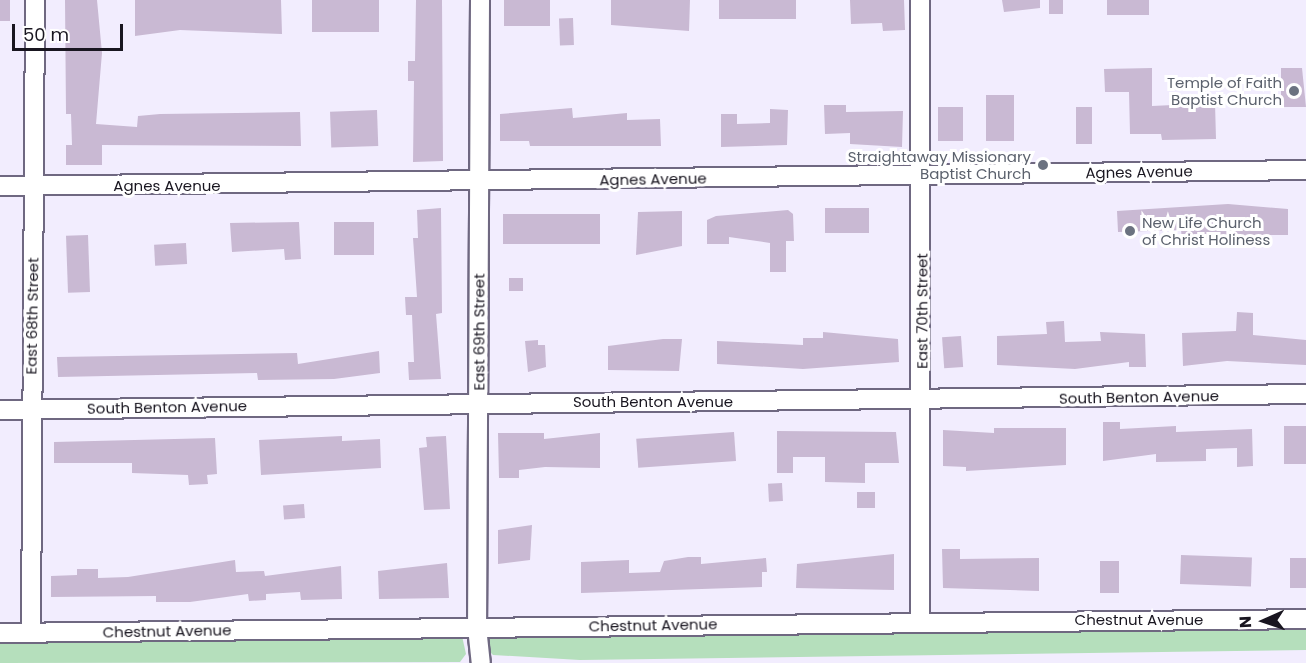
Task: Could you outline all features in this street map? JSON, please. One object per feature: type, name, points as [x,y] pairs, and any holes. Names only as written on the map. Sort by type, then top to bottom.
[{"type":"street","name":"East 68th Street","points":[[32,633],[31,409],[35,0]]},
{"type":"street","name":"East 69th Street","points":[[480,0],[477,627],[481,663]]},
{"type":"street","name":"East 70th Street","points":[[920,0],[922,174],[920,622]]},
{"type":"street","name":"Agnes Avenue","points":[[0,186],[1306,170]]},
{"type":"street","name":"South Benton Avenue","points":[[0,410],[1306,394]]},
{"type":"street","name":"Chestnut Avenue","points":[[0,633],[1306,619]]},
{"type":"green space","points":[[1306,626],[1306,650],[580,660],[493,655],[486,648],[487,637]]},
{"type":"green space","points":[[462,636],[466,654],[460,662],[0,663],[0,642]]},
{"type":"building","points":[[0,0],[10,0],[10,21],[0,21]]},
{"type":"building","points":[[65,0],[97,0],[102,53],[96,124],[137,127],[138,116],[160,114],[300,112],[301,146],[102,145],[102,165],[66,165],[66,145],[72,145],[71,114],[66,114]]},
{"type":"building","points":[[135,0],[281,0],[282,34],[180,30],[135,36]]},
{"type":"building","points":[[312,0],[379,0],[379,32],[312,32]]},
{"type":"building","points":[[416,0],[442,0],[443,161],[413,162],[414,81],[408,81],[408,61],[415,61]]},
{"type":"building","points":[[504,0],[550,0],[550,26],[504,26]]},
{"type":"building","points":[[611,0],[690,0],[689,31],[611,25]]},
{"type":"building","points":[[719,0],[796,0],[796,19],[719,19]]},
{"type":"building","points":[[850,0],[904,0],[905,30],[883,31],[882,23],[851,24]]},
{"type":"building","points":[[1002,0],[1040,0],[1040,8],[1004,12]]},
{"type":"building","points":[[1049,0],[1063,0],[1063,14],[1049,14]]},
{"type":"building","points":[[1107,0],[1149,0],[1149,15],[1107,15]]},
{"type":"building","points":[[559,18],[573,18],[574,45],[560,45]]},
{"type":"building","points":[[1152,68],[1152,106],[1215,103],[1216,139],[1162,140],[1161,134],[1130,134],[1129,92],[1105,92],[1104,69]]},
{"type":"building","name":"Temple of Faith Baptist Church","points":[[1281,68],[1302,68],[1306,107],[1281,107]]},
{"type":"building","points":[[986,95],[1014,95],[1014,141],[986,141]]},
{"type":"building","points":[[824,105],[846,105],[846,112],[903,111],[902,147],[850,144],[850,133],[825,134]]},
{"type":"building","points":[[938,107],[963,107],[963,141],[938,141]]},
{"type":"building","points":[[1076,107],[1092,107],[1092,144],[1076,144]]},
{"type":"building","points":[[572,108],[573,118],[627,113],[627,120],[660,119],[661,146],[530,146],[529,141],[500,141],[500,114]]},
{"type":"building","points":[[770,109],[788,110],[787,145],[721,147],[721,114],[737,114],[737,124],[770,123]]},
{"type":"building","points":[[377,110],[378,146],[331,148],[330,112]]},
{"type":"building","points":[[1228,204],[1288,209],[1288,235],[1255,235],[1255,243],[1238,243],[1182,239],[1181,230],[1118,232],[1117,211]]},
{"type":"building","points":[[441,208],[442,313],[436,314],[441,379],[409,380],[408,362],[414,362],[412,315],[406,315],[405,297],[417,297],[413,238],[418,238],[417,210]]},
{"type":"building","points":[[825,208],[869,208],[869,233],[825,233]]},
{"type":"building","points":[[788,210],[793,214],[794,241],[786,241],[786,272],[770,272],[770,243],[729,237],[729,244],[707,244],[707,220],[716,216]]},
{"type":"building","points":[[682,211],[682,246],[636,255],[638,212]]},
{"type":"building","points":[[503,214],[600,214],[600,244],[503,244]]},
{"type":"building","points":[[299,222],[301,259],[285,260],[284,249],[232,252],[230,223]]},
{"type":"building","points":[[334,222],[374,222],[374,255],[334,255]]},
{"type":"building","points":[[88,235],[90,292],[68,293],[66,236]]},
{"type":"building","points":[[186,243],[187,264],[155,266],[154,245]]},
{"type":"building","points":[[509,278],[523,278],[523,291],[509,291]]},
{"type":"building","points":[[1237,312],[1253,313],[1253,335],[1306,340],[1306,365],[1227,361],[1183,366],[1182,333],[1236,331]]},
{"type":"building","points":[[1064,321],[1065,342],[1101,341],[1100,332],[1145,334],[1146,367],[1129,367],[1129,362],[1075,369],[997,365],[997,336],[1047,334],[1046,322]]},
{"type":"building","points":[[823,332],[898,339],[899,362],[803,369],[717,364],[717,341],[803,345],[803,338],[823,338]]},
{"type":"building","points":[[961,336],[963,367],[944,368],[942,337]]},
{"type":"building","points":[[682,339],[679,371],[608,370],[608,346]]},
{"type":"building","points":[[538,340],[538,345],[545,345],[546,367],[528,372],[525,341]]},
{"type":"building","points":[[379,351],[380,373],[334,379],[258,380],[257,373],[58,377],[57,357],[297,353],[298,364]]},
{"type":"building","points":[[1103,422],[1120,422],[1120,429],[1176,426],[1176,432],[1252,429],[1253,466],[1237,467],[1237,448],[1206,449],[1206,461],[1156,462],[1156,454],[1103,461]]},
{"type":"building","points":[[1284,426],[1306,426],[1306,464],[1284,464]]},
{"type":"building","points":[[994,428],[1066,428],[1066,465],[966,471],[966,467],[943,466],[943,430],[994,433]]},
{"type":"building","points":[[777,431],[896,432],[899,463],[865,463],[865,483],[825,482],[825,457],[793,457],[793,473],[777,473]]},
{"type":"building","points":[[734,432],[736,461],[638,468],[636,439]]},
{"type":"building","points":[[498,433],[544,433],[544,439],[600,433],[600,468],[545,467],[519,470],[519,478],[499,478]]},
{"type":"building","points":[[342,436],[342,441],[380,439],[381,468],[261,475],[259,440]]},
{"type":"building","points":[[446,436],[450,509],[424,510],[419,448],[427,447],[426,437]]},
{"type":"building","points":[[215,438],[217,474],[207,475],[208,484],[189,485],[188,475],[132,473],[132,463],[54,463],[54,442]]},
{"type":"building","points":[[782,483],[783,501],[769,502],[768,484]]},
{"type":"building","points":[[857,492],[875,492],[875,508],[857,508]]},
{"type":"building","points":[[304,504],[305,518],[284,519],[283,505]]},
{"type":"building","points":[[532,525],[530,560],[498,564],[498,530]]},
{"type":"building","points":[[942,549],[960,549],[960,559],[1039,558],[1039,591],[943,588]]},
{"type":"building","points":[[894,554],[894,590],[796,588],[797,564]]},
{"type":"building","points":[[1181,555],[1252,557],[1251,586],[1180,584]]},
{"type":"building","points":[[701,557],[701,564],[766,558],[767,572],[762,572],[762,587],[581,593],[581,562],[629,560],[629,573],[660,572],[664,561]]},
{"type":"building","points":[[1290,558],[1306,558],[1306,588],[1290,588]]},
{"type":"building","points":[[235,560],[236,572],[264,571],[265,576],[341,566],[342,599],[301,600],[300,592],[266,594],[266,600],[249,601],[248,594],[190,602],[156,602],[156,596],[51,597],[51,576],[77,575],[77,569],[98,569],[98,578],[128,577]]},
{"type":"building","points":[[1100,561],[1119,561],[1119,593],[1100,593]]},
{"type":"building","points":[[447,563],[449,598],[379,599],[378,571]]},
{"type":"place","name":"Temple of Faith Baptist Church","points":[[1294,91]]},
{"type":"place","name":"Straightaway Missionary Baptist Church","points":[[1043,165]]},
{"type":"place","name":"New Life Church of Christ Holiness","points":[[1130,231]]}]
